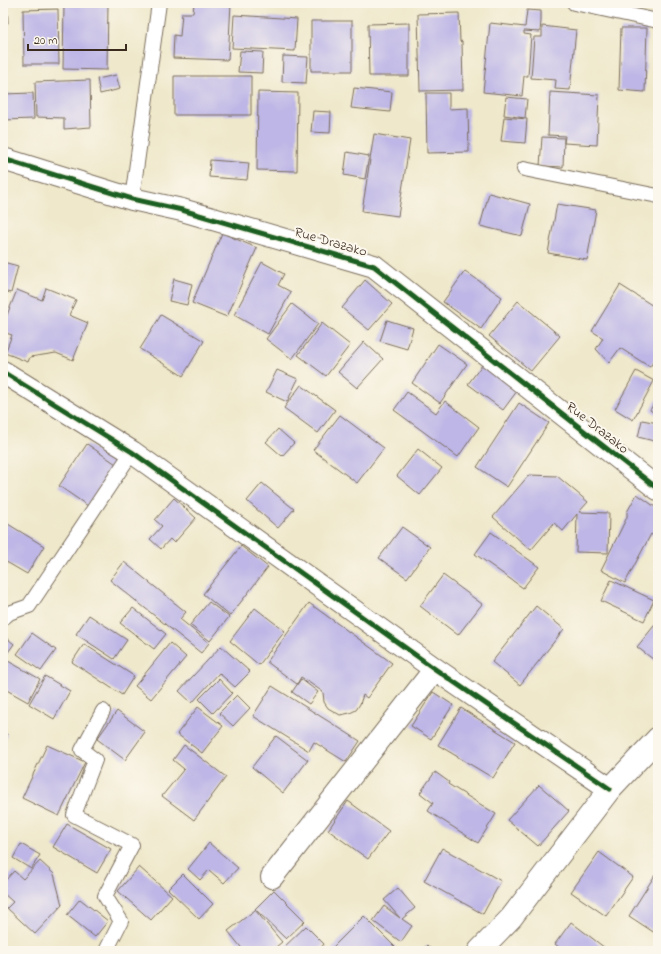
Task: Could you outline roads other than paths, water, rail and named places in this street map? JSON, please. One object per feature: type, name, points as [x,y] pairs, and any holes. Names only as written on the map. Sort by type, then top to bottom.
[{"type":"street","name":"Rue Drazako","points":[[3,159],[132,199],[182,210],[374,266],[658,489]]},
{"type":"street","points":[[3,372],[132,452],[435,669],[610,789]]},
{"type":"street","points":[[272,877],[435,669]]},
{"type":"street","points":[[479,951],[511,918],[610,789],[658,738]]},
{"type":"lane","points":[[132,199],[159,3]]},
{"type":"lane","points":[[574,3],[658,21]]},
{"type":"lane","points":[[524,169],[658,196]]},
{"type":"lane","points":[[3,618],[9,613],[29,606],[132,452]]},
{"type":"lane","points":[[103,711],[82,750],[95,760],[74,815],[132,845],[105,896],[121,921],[106,951]]}]
